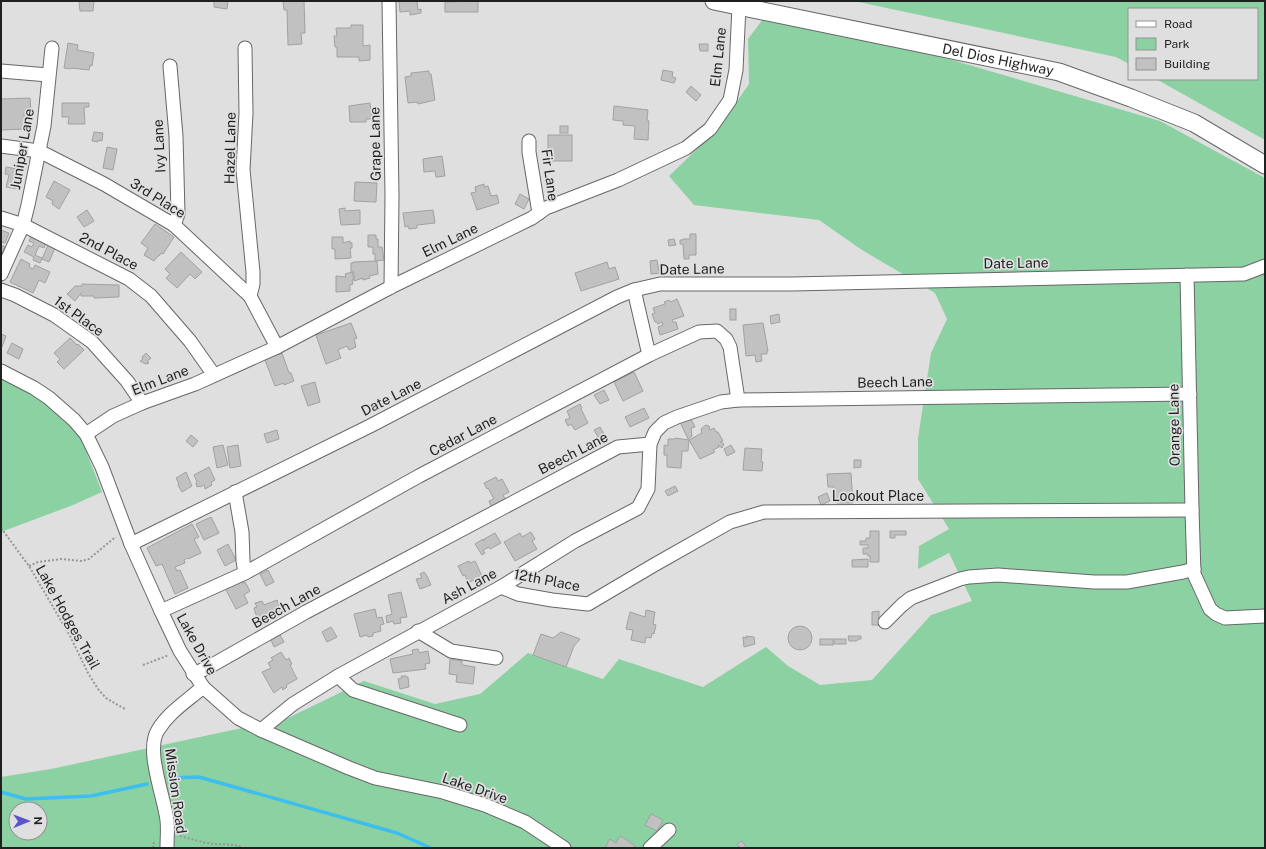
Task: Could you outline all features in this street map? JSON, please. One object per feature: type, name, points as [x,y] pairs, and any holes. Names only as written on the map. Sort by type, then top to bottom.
[{"type":"main road","name":"Del Dios Highway","points":[[714,1],[1059,72],[1131,98],[1194,124],[1265,165]]},
{"type":"street","name":"Grape Lane","points":[[389,1],[392,196],[391,287]]},
{"type":"street","name":"Elm Lane","points":[[86,434],[113,416],[142,403],[195,384],[277,347],[391,287],[532,218],[546,208],[618,180],[686,148],[710,129],[730,100],[736,70],[739,6]]},
{"type":"street","name":"Juniper Lane","points":[[1,274],[23,225],[28,205],[44,126],[48,75],[52,48]]},
{"type":"street","name":"Hazel Lane","points":[[245,48],[246,113],[243,170],[253,272],[253,284],[250,296]]},
{"type":"street","name":"Ivy Lane","points":[[170,66],[176,136],[178,214],[174,225]]},
{"type":"street","points":[[1,71],[48,75]]},
{"type":"street","name":"Fir Lane","points":[[529,141],[539,213]]},
{"type":"street","name":"3rd Place","points":[[1,146],[39,151],[104,184],[174,225],[250,296],[277,347]]},
{"type":"street","name":"2nd Place","points":[[1,218],[23,225],[129,279],[151,296],[190,341],[214,375]]},
{"type":"street","name":"Date Lane","points":[[131,544],[370,426],[634,290],[660,284],[792,284],[1187,274],[1244,274],[1265,266]]},
{"type":"street","name":"Orange Lane","points":[[1187,274],[1194,571]]},
{"type":"street","name":"1st Place","points":[[1,290],[16,295],[54,315],[92,342],[127,381],[142,403]]},
{"type":"street","points":[[634,290],[649,354]]},
{"type":"street","name":"Cedar Lane","points":[[161,611],[245,573],[419,476],[649,354],[698,332],[718,331],[726,339],[730,347],[738,400]]},
{"type":"street","name":"Lake Drive","points":[[1,371],[28,385],[48,398],[74,420],[86,434],[102,467],[131,544],[180,651],[193,674],[203,687],[238,718],[261,730],[375,778],[443,792],[485,805],[525,822],[564,848]]},
{"type":"street","name":"Beech Lane","points":[[193,674],[207,668],[306,612],[618,447],[650,444],[656,432],[664,423],[676,417],[721,402],[738,400],[1190,394]]},
{"type":"street","name":"Ash Lane","points":[[261,730],[293,704],[338,676],[501,587],[574,541],[638,508],[648,489],[650,444]]},
{"type":"street","points":[[235,492],[242,532],[245,573]]},
{"type":"street","name":"Lookout Place","points":[[588,604],[730,522],[764,512],[1192,510]]},
{"type":"street","points":[[885,622],[911,598],[969,577],[998,575],[1094,582],[1127,582],[1194,571],[1210,609],[1216,614],[1225,618],[1265,616]]},
{"type":"street","name":"12th Place","points":[[501,587],[518,594],[588,604]]},
{"type":"street","points":[[418,631],[451,651],[496,658]]},
{"type":"street","points":[[338,676],[353,690],[460,725]]},
{"type":"street","name":"Mission Road","points":[[167,848],[167,820],[153,752],[154,739],[162,723],[203,687]]},
{"type":"street","points":[[650,848],[669,830]]},
{"type":"path","name":"Lake Hodges Trail","points":[[1,528],[29,566],[70,636],[88,673],[98,689],[106,698],[125,709]]},
{"type":"path","points":[[29,566],[38,562],[61,559],[82,561],[89,559],[112,539],[126,532]]},
{"type":"path","points":[[143,665],[180,651]]},
{"type":"path","points":[[168,833],[219,845],[235,844],[243,848]]},
{"type":"green space","points":[[854,1],[1265,1],[1265,140],[1158,80],[1258,80],[1258,8],[1128,8],[1128,63],[1116,57]]},
{"type":"green space","points":[[763,19],[935,55],[1160,121],[1265,178],[1265,848],[1,848],[1,777],[51,769],[288,718],[364,681],[435,704],[480,694],[528,653],[603,679],[619,659],[703,687],[766,647],[788,666],[820,685],[872,680],[931,615],[972,601],[949,553],[918,569],[919,546],[949,529],[918,479],[918,438],[931,353],[947,319],[935,293],[862,250],[819,220],[694,205],[669,176],[717,130],[749,84],[748,39]]},
{"type":"green space","points":[[1,371],[74,420],[102,492],[73,505],[1,532]]},
{"type":"building","points":[[79,1],[94,1],[93,11],[80,11]]},
{"type":"building","points":[[214,1],[228,1],[227,9],[214,7]]},
{"type":"building","points":[[283,1],[304,1],[305,33],[301,33],[302,44],[288,45],[287,10],[284,10]]},
{"type":"building","points":[[399,1],[417,1],[418,10],[421,9],[421,13],[410,15],[410,11],[400,12]]},
{"type":"building","points":[[478,1],[478,12],[445,12],[445,2]]},
{"type":"building","points":[[351,25],[363,25],[363,46],[370,45],[370,60],[359,61],[359,57],[337,57],[337,47],[335,47],[334,36],[337,36],[336,28],[351,28]]},
{"type":"building","points":[[68,43],[78,45],[77,50],[94,53],[92,66],[90,65],[89,70],[64,68]]},
{"type":"building","points":[[699,44],[708,44],[708,51],[700,51]]},
{"type":"building","points":[[663,70],[673,72],[672,77],[676,78],[674,83],[661,80]]},
{"type":"building","points":[[429,71],[429,74],[431,74],[435,100],[418,104],[417,102],[408,103],[405,77],[411,76],[411,73]]},
{"type":"building","points":[[691,86],[701,95],[696,101],[686,92]]},
{"type":"building","points":[[30,98],[31,112],[24,113],[25,129],[1,130],[1,99]]},
{"type":"building","points":[[62,103],[89,103],[89,107],[84,107],[85,124],[68,124],[69,117],[62,117]]},
{"type":"building","points":[[370,103],[372,119],[366,119],[366,122],[350,122],[349,106]]},
{"type":"building","points":[[614,106],[648,110],[648,140],[634,139],[635,126],[623,125],[623,121],[613,120]]},
{"type":"building","points":[[560,126],[568,126],[568,133],[560,133]]},
{"type":"building","points":[[94,132],[103,133],[102,141],[92,141]]},
{"type":"building","points":[[548,135],[572,135],[572,161],[548,161]]},
{"type":"building","points":[[107,147],[117,149],[113,170],[103,168]]},
{"type":"building","points":[[442,156],[445,176],[436,177],[435,171],[424,172],[423,159]]},
{"type":"building","points":[[6,167],[23,170],[18,189],[6,187],[9,175],[5,174]]},
{"type":"building","points":[[54,181],[70,190],[59,209],[52,204],[53,201],[46,197]]},
{"type":"building","points":[[355,182],[377,183],[376,202],[354,201]]},
{"type":"building","points":[[484,184],[484,187],[488,186],[491,196],[497,195],[499,203],[477,210],[471,193],[476,192],[475,187]]},
{"type":"building","points":[[520,194],[529,199],[524,209],[515,204]]},
{"type":"building","points":[[345,208],[345,211],[360,210],[360,224],[341,225],[339,209]]},
{"type":"building","points":[[87,210],[94,221],[84,227],[77,217]]},
{"type":"building","points":[[433,210],[435,223],[417,225],[417,228],[409,229],[408,226],[405,227],[403,213]]},
{"type":"building","points":[[155,224],[174,237],[163,254],[161,253],[154,261],[144,255],[148,248],[141,243]]},
{"type":"building","points":[[1,230],[9,233],[5,243],[1,242]]},
{"type":"building","points":[[690,234],[696,234],[696,255],[689,255],[689,259],[684,259],[683,244],[680,244],[680,240],[690,239]]},
{"type":"building","points":[[32,235],[46,242],[44,248],[39,246],[35,255],[42,258],[40,263],[33,260],[34,257],[24,252],[28,245],[32,247],[34,243],[29,241]]},
{"type":"building","points":[[368,235],[376,235],[376,239],[378,239],[378,247],[382,247],[384,260],[375,261],[373,247],[368,247]]},
{"type":"building","points":[[332,237],[343,237],[343,243],[350,241],[350,243],[352,243],[352,248],[350,248],[351,258],[335,259],[335,249],[332,249]]},
{"type":"building","points":[[674,239],[676,245],[669,246],[668,240]]},
{"type":"building","points":[[1,245],[5,247],[1,255]]},
{"type":"building","points":[[48,245],[55,248],[49,262],[42,259]]},
{"type":"building","points":[[181,252],[202,272],[195,279],[190,274],[177,288],[166,278],[170,274],[165,269]]},
{"type":"building","points":[[21,259],[30,264],[29,267],[33,269],[35,265],[50,272],[45,283],[39,280],[33,293],[10,282]]},
{"type":"building","points":[[657,260],[659,271],[661,271],[661,273],[651,274],[650,261]]},
{"type":"building","points":[[377,261],[378,274],[369,276],[370,278],[363,280],[363,278],[354,281],[354,272],[351,272],[351,263]]},
{"type":"building","points":[[607,262],[609,269],[615,267],[619,279],[581,291],[575,273]]},
{"type":"building","points":[[352,272],[354,279],[352,280],[353,284],[350,285],[350,291],[336,292],[336,276],[346,277],[345,274]]},
{"type":"building","points":[[82,284],[119,285],[119,297],[94,298],[94,296],[81,296],[81,293],[75,301],[67,294],[75,286],[82,286]]},
{"type":"building","points":[[677,299],[684,316],[672,320],[673,322],[676,322],[678,329],[660,335],[658,327],[663,325],[662,322],[658,324],[655,322],[652,314],[655,313],[653,308],[665,304],[664,302],[669,300],[671,302]]},
{"type":"building","points":[[730,309],[736,309],[736,320],[730,320]]},
{"type":"building","points":[[779,314],[780,322],[771,324],[770,316]]},
{"type":"building","points":[[351,323],[357,338],[354,339],[356,347],[349,350],[347,346],[338,350],[341,358],[326,364],[316,335]]},
{"type":"building","points":[[763,323],[768,351],[767,354],[761,354],[762,361],[756,362],[755,355],[746,356],[743,325]]},
{"type":"building","points":[[1,334],[6,336],[2,347],[1,346]]},
{"type":"building","points":[[70,338],[84,350],[64,369],[57,362],[60,359],[54,353]]},
{"type":"building","points":[[12,343],[23,349],[19,359],[7,353]]},
{"type":"building","points":[[146,353],[151,358],[147,362],[149,363],[146,364],[140,361]]},
{"type":"building","points":[[282,353],[289,373],[291,373],[294,381],[284,385],[284,383],[275,386],[265,360]]},
{"type":"building","points":[[634,372],[643,391],[623,401],[614,382]]},
{"type":"building","points":[[315,382],[320,402],[308,406],[301,386]]},
{"type":"building","points":[[604,390],[609,400],[600,404],[594,395]]},
{"type":"building","points":[[580,404],[588,423],[575,430],[571,424],[568,426],[565,420],[570,418],[567,411]]},
{"type":"building","points":[[644,408],[649,418],[630,427],[625,417]]},
{"type":"building","points":[[689,415],[695,427],[691,428],[692,436],[688,439],[679,420]]},
{"type":"building","points":[[706,425],[709,426],[710,430],[714,428],[716,432],[718,432],[723,441],[720,442],[724,444],[722,448],[718,445],[719,447],[713,450],[715,452],[700,459],[689,440],[702,433],[702,428]]},
{"type":"building","points":[[600,427],[604,434],[598,437],[594,430]]},
{"type":"building","points":[[277,430],[279,439],[267,443],[264,434]]},
{"type":"building","points":[[191,435],[198,441],[193,447],[186,441]]},
{"type":"building","points":[[675,438],[689,440],[688,451],[682,451],[681,468],[667,467],[667,455],[664,455],[664,445],[668,446],[668,439]]},
{"type":"building","points":[[223,445],[228,465],[217,468],[213,447]]},
{"type":"building","points":[[238,445],[241,466],[230,468],[227,447]]},
{"type":"building","points":[[731,445],[735,452],[727,456],[724,449]]},
{"type":"building","points":[[745,448],[762,449],[762,471],[743,470]]},
{"type":"building","points":[[854,460],[861,460],[861,467],[854,468]]},
{"type":"building","points":[[209,467],[215,480],[211,482],[212,485],[205,489],[204,485],[197,487],[197,482],[194,475]]},
{"type":"building","points":[[186,472],[192,486],[182,492],[176,478]]},
{"type":"building","points":[[851,473],[853,503],[837,503],[837,499],[834,499],[834,487],[828,487],[827,474]]},
{"type":"building","points":[[496,477],[498,481],[502,479],[509,492],[503,495],[505,499],[491,506],[489,501],[494,499],[484,483]]},
{"type":"building","points":[[675,486],[678,491],[668,496],[665,491]]},
{"type":"building","points":[[827,493],[830,501],[821,505],[818,497]]},
{"type":"building","points":[[211,517],[219,533],[204,540],[196,524]]},
{"type":"building","points":[[192,524],[199,537],[194,539],[201,553],[188,559],[187,558],[184,560],[185,563],[175,567],[177,571],[180,570],[188,588],[175,594],[162,564],[156,566],[147,548]]},
{"type":"building","points":[[870,531],[879,531],[879,562],[870,562],[870,556],[868,556],[868,554],[863,554],[863,548],[868,548],[868,545],[860,545],[860,541],[866,541],[866,538],[870,538]]},
{"type":"building","points":[[890,531],[906,531],[906,535],[895,535],[895,538],[890,538]]},
{"type":"building","points":[[531,532],[535,539],[532,541],[537,549],[515,561],[504,542],[520,533],[522,537]]},
{"type":"building","points":[[495,533],[501,543],[490,549],[489,547],[483,550],[485,553],[482,555],[475,544],[483,539],[483,541],[485,540],[484,539]]},
{"type":"building","points":[[228,544],[236,560],[225,566],[217,550]]},
{"type":"building","points":[[868,559],[868,567],[852,567],[852,560]]},
{"type":"building","points":[[469,561],[470,563],[475,561],[482,576],[468,583],[465,575],[463,576],[458,566]]},
{"type":"building","points":[[268,570],[274,582],[266,586],[260,574]]},
{"type":"building","points":[[424,572],[431,585],[420,589],[416,579],[422,578],[420,574]]},
{"type":"building","points":[[242,580],[243,583],[245,582],[250,591],[244,595],[248,603],[236,609],[225,588]]},
{"type":"building","points":[[401,592],[407,617],[400,618],[401,623],[394,624],[393,621],[387,623],[386,616],[392,614],[388,595]]},
{"type":"building","points":[[277,600],[283,614],[267,619],[268,622],[264,624],[263,621],[259,622],[254,608],[257,607],[255,603],[262,601],[264,605]]},
{"type":"building","points":[[375,609],[377,618],[382,617],[384,624],[380,625],[381,631],[373,633],[373,636],[368,637],[367,635],[360,637],[354,614]]},
{"type":"building","points":[[646,610],[655,612],[653,624],[656,625],[654,634],[652,633],[651,638],[646,637],[645,643],[631,640],[633,630],[626,629],[630,612],[645,617]]},
{"type":"building","points":[[879,611],[879,625],[872,625],[872,612]]},
{"type":"building","points":[[800,626],[808,630],[812,638],[808,646],[800,650],[792,646],[788,638],[792,630]]},
{"type":"building","points":[[331,627],[337,637],[327,642],[322,632]]},
{"type":"building","points":[[561,632],[580,639],[574,646],[566,667],[533,655],[541,634],[553,638]]},
{"type":"building","points":[[280,635],[284,642],[274,647],[271,640]]},
{"type":"building","points":[[746,636],[754,637],[755,644],[744,647],[743,637],[747,638]]},
{"type":"building","points":[[848,636],[861,636],[861,639],[849,641]]},
{"type":"building","points":[[820,639],[833,639],[833,645],[820,645]]},
{"type":"building","points":[[834,639],[846,639],[846,644],[834,644]]},
{"type":"building","points":[[418,649],[419,653],[428,651],[430,663],[425,664],[426,669],[393,673],[390,659],[413,654],[412,650]]},
{"type":"building","points":[[281,652],[286,660],[289,658],[292,664],[290,665],[297,679],[286,685],[287,687],[283,690],[282,687],[274,693],[262,672],[271,668],[268,663],[273,660],[271,658]]},
{"type":"building","points":[[450,659],[462,661],[462,665],[475,667],[473,684],[456,682],[457,675],[449,674]]},
{"type":"building","points":[[401,676],[408,677],[409,687],[400,689],[398,679],[402,678]]},
{"type":"building","points":[[651,814],[663,820],[657,831],[645,825]]},
{"type":"building","points":[[620,836],[635,846],[634,848],[605,848],[610,839],[616,843]]},
{"type":"building","points":[[742,841],[747,848],[740,848],[737,844]]},
{"type":"waterway","points":[[171,778],[199,777],[397,833],[431,848]]},
{"type":"waterway","points":[[1,792],[26,799],[91,796],[147,784]]}]
